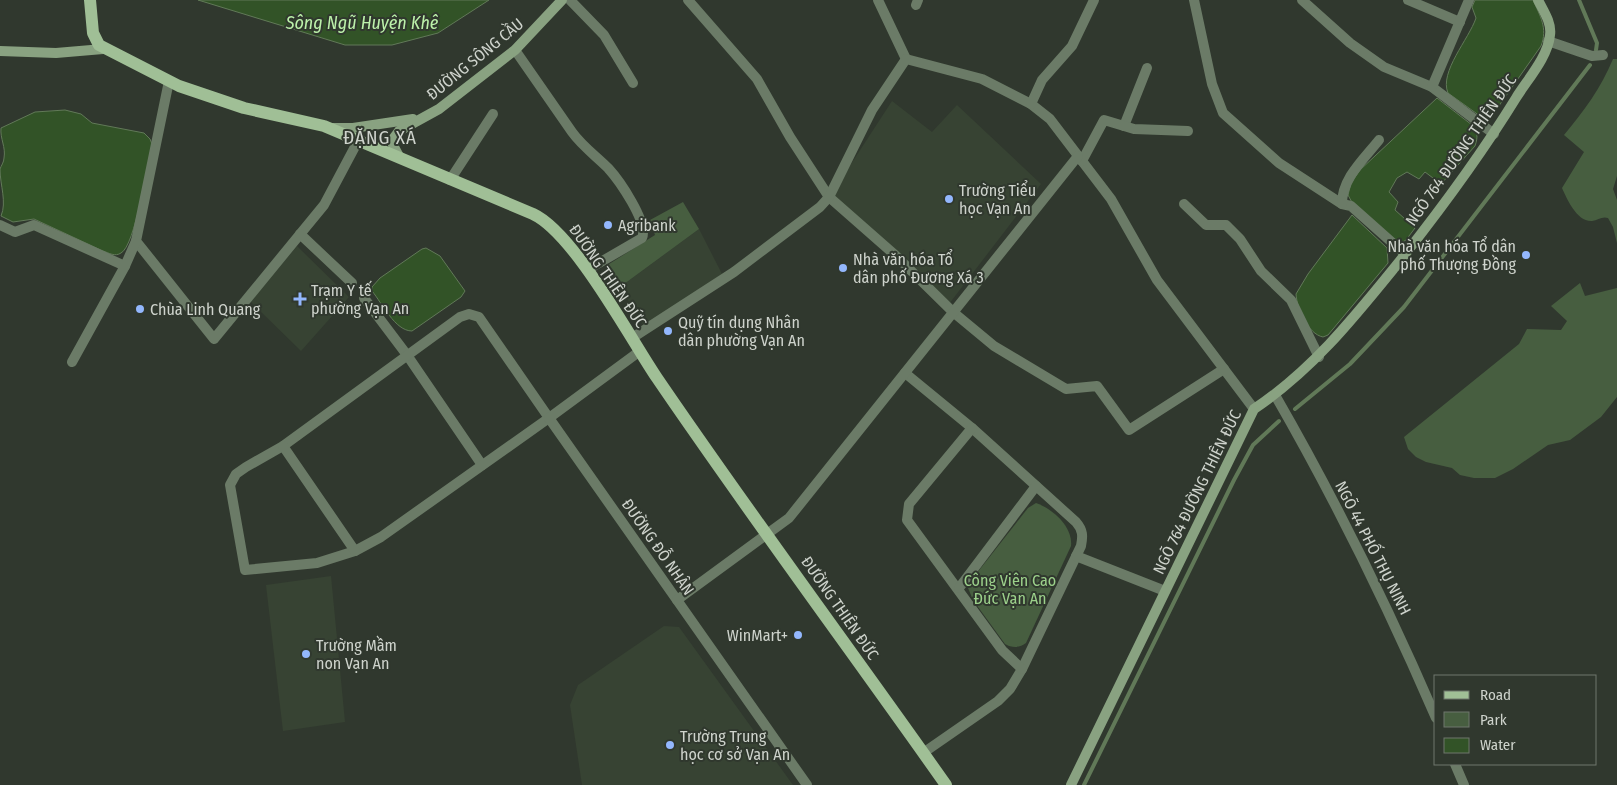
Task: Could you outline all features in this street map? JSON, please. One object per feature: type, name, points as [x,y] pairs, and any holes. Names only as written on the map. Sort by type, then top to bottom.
[{"type":"main road","points":[[90,0],[93,33],[95,40],[103,49]]},
{"type":"main road","name":"ĐƯỜNG THIÊN ĐỨC","points":[[103,49],[169,81],[244,108],[324,126],[542,218],[557,231],[587,270],[640,351],[766,533],[946,785]]},
{"type":"street","name":"ĐƯỜNG SÔNG CẦU","points":[[400,158],[393,148],[393,139],[401,129],[439,109],[515,50],[562,0]]},
{"type":"street","points":[[570,0],[604,35],[633,83]]},
{"type":"street","points":[[688,0],[757,80],[790,137],[829,197],[895,255],[953,312],[994,346],[1066,389],[1097,386],[1129,430],[1224,369]]},
{"type":"street","points":[[878,0],[906,59],[982,79],[1031,104],[1050,119],[1111,199],[1157,280],[1254,409]]},
{"type":"street","points":[[1031,104],[1042,80],[1072,46],[1094,0]]},
{"type":"street","points":[[1194,0],[1212,84],[1223,113],[1279,163],[1342,204],[1351,206],[1405,254]]},
{"type":"street","points":[[1302,0],[1350,43],[1384,67],[1432,87],[1494,134]]},
{"type":"street","points":[[1408,0],[1460,22]]},
{"type":"street","points":[[1432,87],[1468,0]]},
{"type":"street","name":"NGÕ 764 ĐƯỜNG THIÊN ĐỨC","points":[[1070,785],[1254,409],[1275,395],[1319,357],[1450,198],[1494,134],[1543,56],[1548,41],[1549,24],[1538,0]]},
{"type":"street","points":[[1548,41],[1592,56],[1603,54]]},
{"type":"street","points":[[0,51],[56,53],[103,49]]},
{"type":"street","points":[[515,50],[574,134],[610,170],[629,197],[645,233],[642,238],[587,270]]},
{"type":"street","points":[[632,338],[734,272],[820,207],[829,197],[872,110],[906,59]]},
{"type":"street","points":[[1124,126],[1147,68]]},
{"type":"street","points":[[72,362],[125,266],[136,241],[169,81]]},
{"type":"street","points":[[450,180],[493,114]]},
{"type":"street","name":"ĐƯỜNG SÔNG CẦU","points":[[324,126],[354,128],[426,116]]},
{"type":"street","points":[[677,600],[789,518],[953,312],[1080,159],[1104,120],[1134,129],[1188,131]]},
{"type":"street","points":[[1342,204],[1342,195],[1349,178],[1379,140]]},
{"type":"street","points":[[136,241],[214,339],[324,205],[358,141]]},
{"type":"street","points":[[1184,204],[1206,225],[1226,225],[1240,238],[1261,271],[1291,300],[1319,357]]},
{"type":"street","points":[[0,225],[16,232],[34,225],[125,266]]},
{"type":"street","points":[[300,234],[352,283]]},
{"type":"street","points":[[364,298],[407,355],[482,465]]},
{"type":"street","name":"ĐƯỜNG ĐỖ NHÂN","points":[[407,355],[460,317],[474,314],[479,317],[807,785]]},
{"type":"street","points":[[407,355],[282,446],[246,467],[232,480],[230,486],[245,570],[317,563],[355,551],[381,537],[640,351]]},
{"type":"street","points":[[905,373],[972,428],[1036,486],[1081,529],[1083,536],[1076,556],[1022,669],[1010,689],[998,700],[924,753]]},
{"type":"street","name":"NGÕ 44 PHỐ THỤ NINH","points":[[1275,395],[1301,440],[1393,619],[1434,713]]},
{"type":"street","points":[[972,428],[916,495],[906,512],[909,526],[959,588],[1002,650],[1022,669]]},
{"type":"street","points":[[282,446],[355,551]]},
{"type":"street","points":[[959,588],[1036,486]]},
{"type":"street","points":[[1076,556],[1165,591]]},
{"type":"street","points":[[1455,765],[1464,785]]},
{"type":"shaded area","name":"Trường Tiểu học Vạn An","points":[[892,101],[932,132],[957,105],[1041,184],[949,304],[834,197],[838,184]]},
{"type":"shaded area","points":[[699,229],[722,274],[644,326],[620,287]]},
{"type":"shaded area","name":"Trạm Y tế phường Vạn An","points":[[297,246],[349,297],[301,351],[250,301]]},
{"type":"shaded area","name":"Trường Mầm non Vạn An","points":[[331,576],[345,722],[283,731],[266,585]]},
{"type":"shaded area","name":"Trường Trung học cơ sở Vạn An","points":[[664,626],[679,627],[793,785],[582,785],[570,705],[578,685]]},
{"type":"green space","points":[[1613,59],[1617,59],[1617,176],[1613,189],[1617,200],[1617,243],[1613,227],[1608,218],[1592,221],[1582,218],[1573,209],[1562,188],[1584,152],[1564,135],[1592,99]]},
{"type":"green space","points":[[683,202],[699,229],[620,287],[606,266],[655,235],[650,220]]},
{"type":"green space","points":[[1580,283],[1585,296],[1617,288],[1617,397],[1601,417],[1570,440],[1548,445],[1513,469],[1495,478],[1474,478],[1460,475],[1452,468],[1426,462],[1416,457],[1408,449],[1404,437],[1519,344],[1527,329],[1561,330],[1567,321],[1551,306]]},
{"type":"green space","name":"Công Viên Cao Đức Vạn An","points":[[1036,503],[1055,514],[1061,520],[1069,532],[1071,546],[1026,643],[1019,647],[1013,647],[1005,644],[973,600],[968,588],[973,578],[1028,508]]},
{"type":"water","name":"Sông Ngũ Huyện Khê","points":[[198,0],[489,0],[438,33],[392,45],[345,45]]},
{"type":"water","points":[[1475,0],[1533,0],[1544,33],[1541,46],[1487,121],[1448,93],[1446,85],[1451,66],[1476,18],[1472,7]]},
{"type":"water","points":[[1437,98],[1472,125],[1476,132],[1476,143],[1441,184],[1425,172],[1419,179],[1407,172],[1397,178],[1389,192],[1398,202],[1395,210],[1415,228],[1406,240],[1399,244],[1354,206],[1348,195],[1351,183],[1360,170]]},
{"type":"water","points":[[65,110],[81,114],[92,123],[144,133],[152,144],[136,220],[126,247],[119,254],[116,255],[103,251],[34,219],[13,222],[1,216],[3,199],[0,169],[4,161],[4,147],[1,128],[35,112]]},
{"type":"water","points":[[1352,215],[1387,248],[1388,263],[1328,335],[1323,337],[1313,331],[1304,320],[1296,294],[1308,274]]},
{"type":"water","points":[[426,248],[440,256],[465,291],[461,297],[412,331],[406,330],[389,316],[372,291],[372,287],[380,278]]},
{"type":"waterway","points":[[1579,0],[1597,43],[1596,50]]},
{"type":"waterway","points":[[1295,409],[1350,364],[1404,307],[1590,65]]},
{"type":"waterway","points":[[1084,785],[1234,480],[1253,445],[1279,421]]},
{"type":"place","name":"Trường Tiểu học Vạn An","points":[[949,199]]},
{"type":"place","name":"Agribank","points":[[608,225]]},
{"type":"place","name":"Nhà văn hóa Tổ dân phố Thượng Đồng","points":[[1526,255]]},
{"type":"place","name":"Nhà văn hóa Tổ dân phố Đương Xá 3","points":[[843,268]]},
{"type":"place","name":"Trạm Y tế phường Vạn An","points":[[300,299]]},
{"type":"place","name":"Chùa Linh Quang","points":[[140,309]]},
{"type":"place","name":"Quỹ tín dụng Nhân dân phường Vạn An","points":[[668,331]]},
{"type":"place","name":"WinMart+","points":[[798,635]]},
{"type":"place","name":"Trường Mầm non Vạn An","points":[[306,654]]},
{"type":"place","name":"Trường Trung học cơ sở Vạn An","points":[[670,745]]},
{"type":"district","name":"ĐẶNG XÁ","points":[[380,137]]}]
